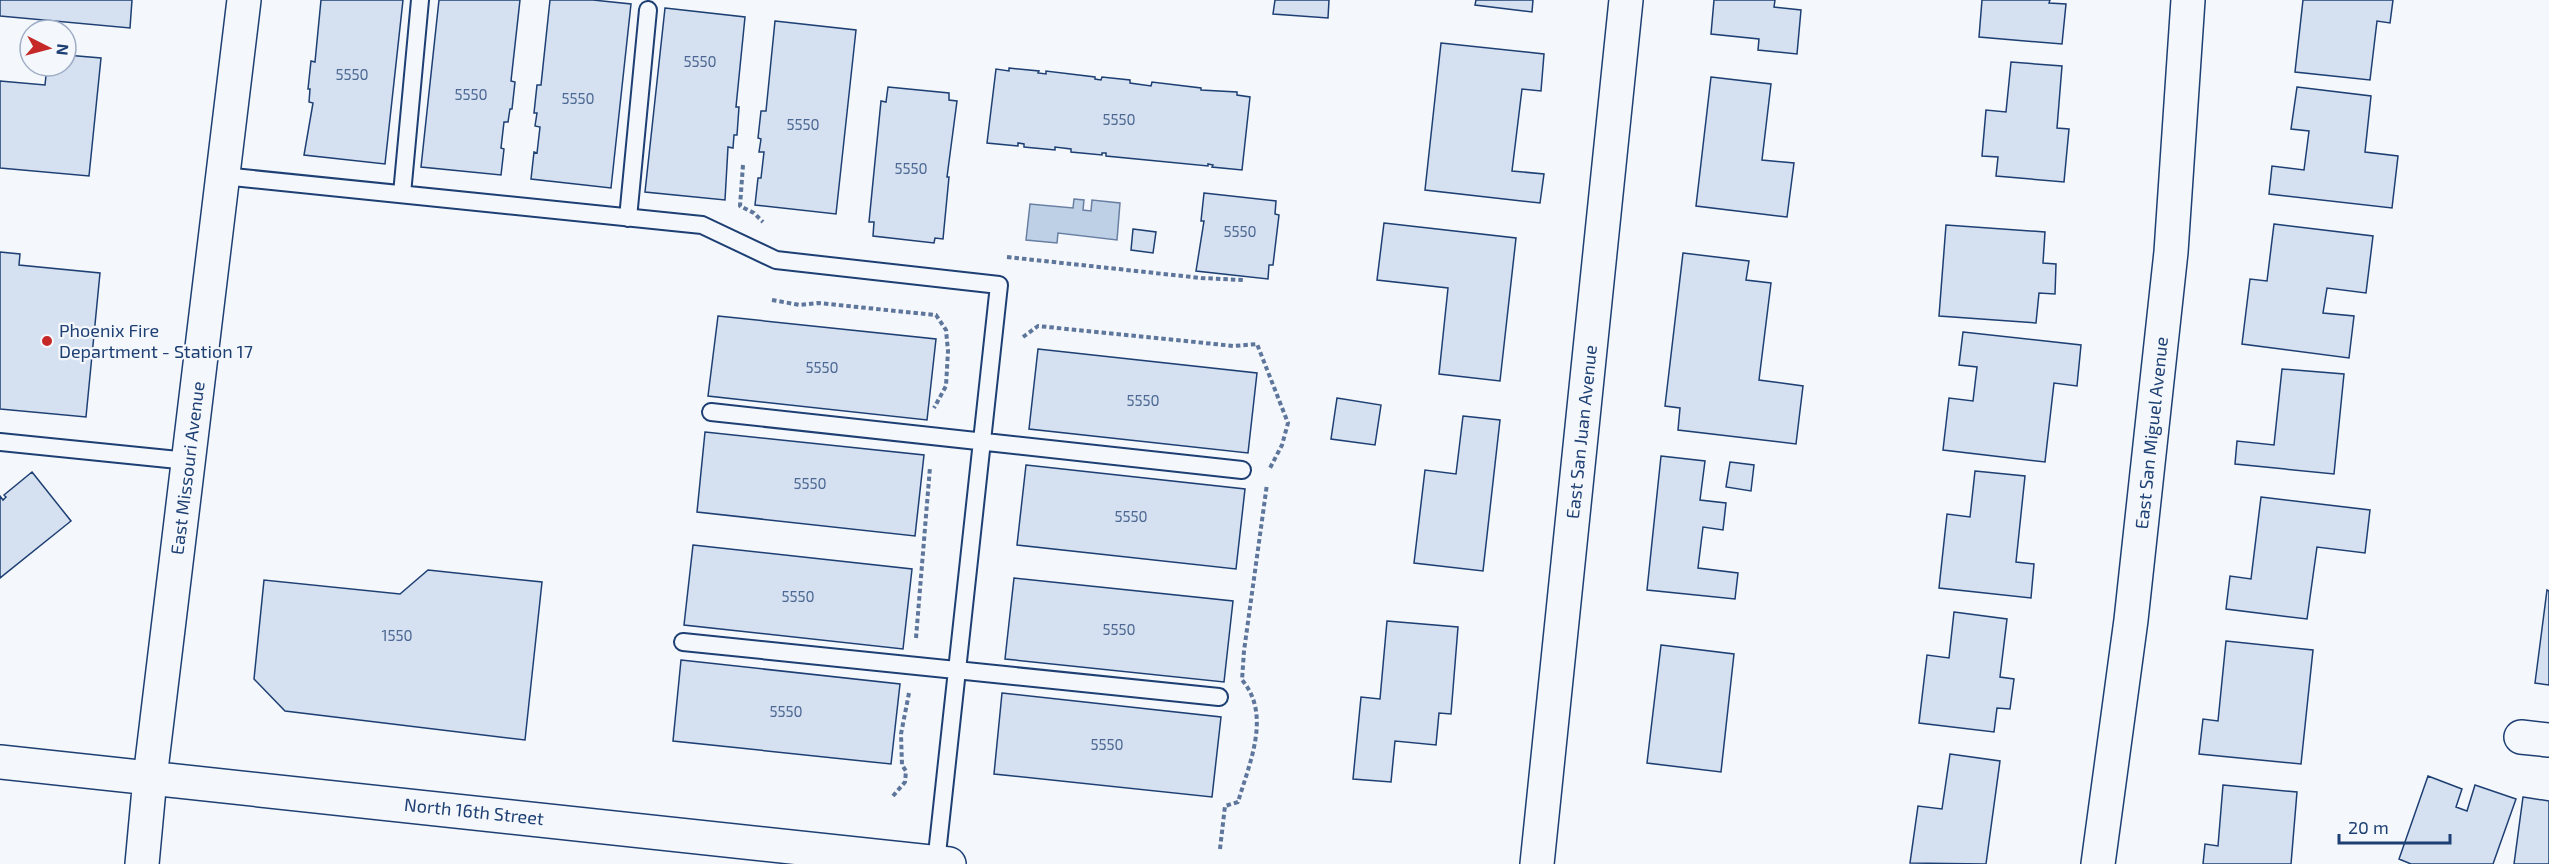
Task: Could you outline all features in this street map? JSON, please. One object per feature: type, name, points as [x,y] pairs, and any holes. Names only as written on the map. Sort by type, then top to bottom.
[{"type":"street","name":"East Missouri Avenue","points":[[142,864],[150,777],[244,0]]},
{"type":"street","name":"East San Juan Avenue","points":[[1537,864],[1626,0]]},
{"type":"street","name":"East San Miguel Avenue","points":[[2098,864],[2131,620],[2171,252],[2188,0]]},
{"type":"street","name":"North 16th Street","points":[[0,762],[942,863]]},
{"type":"lane","points":[[402,194],[420,0]]},
{"type":"lane","points":[[628,218],[648,10]]},
{"type":"lane","points":[[223,176],[702,225],[776,260],[999,285],[957,670],[942,863]]},
{"type":"lane","points":[[711,412],[1242,470]]},
{"type":"lane","points":[[0,442],[188,461]]},
{"type":"lane","points":[[683,642],[1219,697]]},
{"type":"path","points":[[743,165],[740,206],[754,213],[768,226]]},
{"type":"path","points":[[1046,261],[1201,278],[1242,280]]},
{"type":"path","points":[[772,300],[800,305],[818,303],[936,315],[946,330],[948,351],[946,386],[934,408]]},
{"type":"path","points":[[1038,326],[1234,346],[1257,344],[1288,423],[1282,445],[1270,466],[1244,651],[1242,680],[1250,689],[1258,716],[1252,760],[1238,802],[1225,806],[1220,849]]},
{"type":"path","points":[[916,638],[930,467]]},
{"type":"path","points":[[893,796],[905,782],[906,771],[902,765],[901,735],[909,692]]},
{"type":"water","points":[[1074,199],[1084,200],[1083,210],[1091,211],[1092,200],[1120,203],[1117,240],[1058,233],[1057,243],[1026,240],[1030,204],[1073,208]]},
{"type":"building","points":[[0,0],[132,0],[130,28],[78,23],[78,18],[0,16]]},
{"type":"building","points":[[321,0],[403,0],[385,164],[304,155],[313,103],[309,102],[310,89],[308,89],[311,61],[315,62]]},
{"type":"building","points":[[439,0],[520,0],[511,81],[515,82],[512,109],[510,109],[508,122],[504,122],[501,175],[421,167]]},
{"type":"building","points":[[550,0],[593,0],[631,4],[611,188],[531,179],[540,127],[535,126],[537,113],[534,113],[537,85],[541,85]]},
{"type":"building","points":[[1275,0],[1329,0],[1328,18],[1273,14]]},
{"type":"building","points":[[1476,0],[1533,0],[1532,12],[1475,5]]},
{"type":"building","points":[[1714,0],[1775,0],[1774,7],[1801,10],[1797,54],[1758,50],[1759,39],[1711,34]]},
{"type":"building","points":[[1982,0],[2050,0],[2049,3],[2066,4],[2062,44],[1979,37]]},
{"type":"building","points":[[2303,0],[2393,0],[2390,23],[2377,21],[2370,80],[2295,72]]},
{"type":"building","points":[[665,8],[745,17],[736,107],[739,107],[737,135],[734,135],[733,148],[728,147],[725,200],[645,192]]},
{"type":"building","points":[[775,21],[856,30],[836,214],[755,205],[764,152],[759,152],[761,139],[758,138],[761,111],[766,111]]},
{"type":"building","points":[[1441,43],[1544,54],[1541,91],[1522,89],[1512,171],[1544,174],[1540,203],[1425,190]]},
{"type":"building","points":[[78,56],[101,58],[89,176],[0,168],[0,81],[45,85],[46,78],[78,78]]},
{"type":"building","points":[[2011,62],[2062,66],[2057,128],[2069,129],[2064,182],[1996,176],[1998,157],[1982,156],[1986,110],[2006,112]]},
{"type":"building","points":[[1009,68],[1039,71],[1038,73],[1046,74],[1046,71],[1095,77],[1101,80],[1102,77],[1130,80],[1130,83],[1151,86],[1152,82],[1201,88],[1201,90],[1237,92],[1237,95],[1250,97],[1242,170],[1212,167],[1213,165],[1208,164],[1208,166],[1106,156],[1106,153],[1102,155],[1071,152],[1071,149],[1055,147],[1055,150],[1024,147],[1024,144],[1018,143],[1018,146],[987,143],[996,69],[1009,71]]},
{"type":"building","points":[[1711,77],[1771,84],[1762,160],[1794,163],[1787,217],[1696,206]]},
{"type":"building","points":[[888,87],[949,93],[949,100],[957,101],[947,177],[949,177],[943,239],[935,238],[934,243],[873,236],[874,222],[869,222],[881,101],[886,102]]},
{"type":"building","points":[[2297,87],[2371,96],[2365,152],[2398,156],[2392,208],[2269,194],[2272,166],[2304,170],[2309,131],[2291,129]]},
{"type":"building","points":[[1204,193],[1276,201],[1275,214],[1279,215],[1273,265],[1269,265],[1268,279],[1196,271],[1204,221],[1201,221]]},
{"type":"building","points":[[1384,223],[1516,238],[1500,381],[1439,374],[1448,288],[1377,280]]},
{"type":"building","points":[[2274,224],[2373,236],[2366,293],[2327,288],[2323,313],[2354,316],[2349,358],[2242,344],[2250,279],[2267,281]]},
{"type":"building","points":[[1946,225],[2045,232],[2043,263],[2056,264],[2055,294],[2039,293],[2036,323],[1939,316]]},
{"type":"building","points":[[1133,229],[1156,232],[1153,253],[1131,250]]},
{"type":"building","name":"Phoenix Fire Department - Station 17","points":[[0,252],[20,254],[19,265],[100,273],[86,417],[0,409]]},
{"type":"building","points":[[1683,253],[1749,261],[1746,280],[1771,283],[1759,380],[1803,386],[1796,444],[1678,430],[1680,408],[1665,406]]},
{"type":"building","points":[[718,316],[936,339],[927,420],[708,396]]},
{"type":"building","points":[[1963,332],[2081,345],[2077,386],[2054,383],[2045,462],[1943,450],[1949,398],[1973,401],[1977,367],[1959,365]]},
{"type":"building","points":[[1038,349],[1257,373],[1248,453],[1029,429]]},
{"type":"building","points":[[2282,369],[2344,374],[2334,474],[2235,464],[2237,441],[2274,445]]},
{"type":"building","points":[[1337,398],[1381,405],[1375,445],[1331,439]]},
{"type":"building","points":[[1463,416],[1500,420],[1483,571],[1414,563],[1425,470],[1456,474]]},
{"type":"building","points":[[705,432],[924,455],[915,536],[697,512]]},
{"type":"building","points":[[1661,456],[1705,461],[1700,500],[1726,503],[1723,530],[1703,527],[1698,568],[1738,573],[1735,599],[1647,590]]},
{"type":"building","points":[[1730,462],[1754,465],[1751,491],[1726,487]]},
{"type":"building","points":[[1026,465],[1245,489],[1236,569],[1017,545]]},
{"type":"building","points":[[1975,471],[2025,476],[2016,562],[2034,564],[2031,598],[1939,588],[1947,514],[1970,517]]},
{"type":"building","points":[[32,472],[71,521],[0,578],[0,496],[3,500],[6,497],[4,495]]},
{"type":"building","points":[[2261,497],[2370,510],[2365,553],[2317,547],[2307,619],[2226,609],[2230,576],[2251,579]]},
{"type":"building","points":[[693,545],[912,569],[903,649],[684,625]]},
{"type":"building","points":[[428,570],[542,582],[525,740],[285,711],[254,679],[264,580],[400,594]]},
{"type":"building","points":[[1014,578],[1233,601],[1224,682],[1005,659]]},
{"type":"building","points":[[2547,590],[2549,591],[2549,685],[2535,683]]},
{"type":"building","points":[[1954,612],[2007,619],[2000,677],[2014,679],[2010,709],[1997,708],[1994,732],[1919,723],[1927,655],[1949,658]]},
{"type":"building","points":[[1387,621],[1458,627],[1451,714],[1439,713],[1436,745],[1395,741],[1391,782],[1353,779],[1361,697],[1380,699]]},
{"type":"building","points":[[2226,641],[2313,650],[2301,764],[2199,754],[2203,719],[2218,721]]},
{"type":"building","points":[[1661,645],[1734,654],[1721,772],[1647,763]]},
{"type":"building","points":[[681,660],[900,684],[891,764],[673,741]]},
{"type":"building","points":[[1002,693],[1221,717],[1212,797],[994,774]]},
{"type":"building","points":[[1950,754],[2000,761],[1986,864],[1910,863],[1918,806],[1942,809]]},
{"type":"building","points":[[2428,776],[2462,789],[2456,807],[2467,811],[2475,785],[2516,799],[2493,864],[2411,864],[2399,859]]},
{"type":"building","points":[[2223,785],[2297,792],[2291,864],[2203,864],[2205,844],[2218,846]]},
{"type":"building","points":[[2523,797],[2549,801],[2549,864],[2514,864]]},
{"type":"place","name":"Phoenix Fire Department - Station 17","points":[[47,341]]}]
